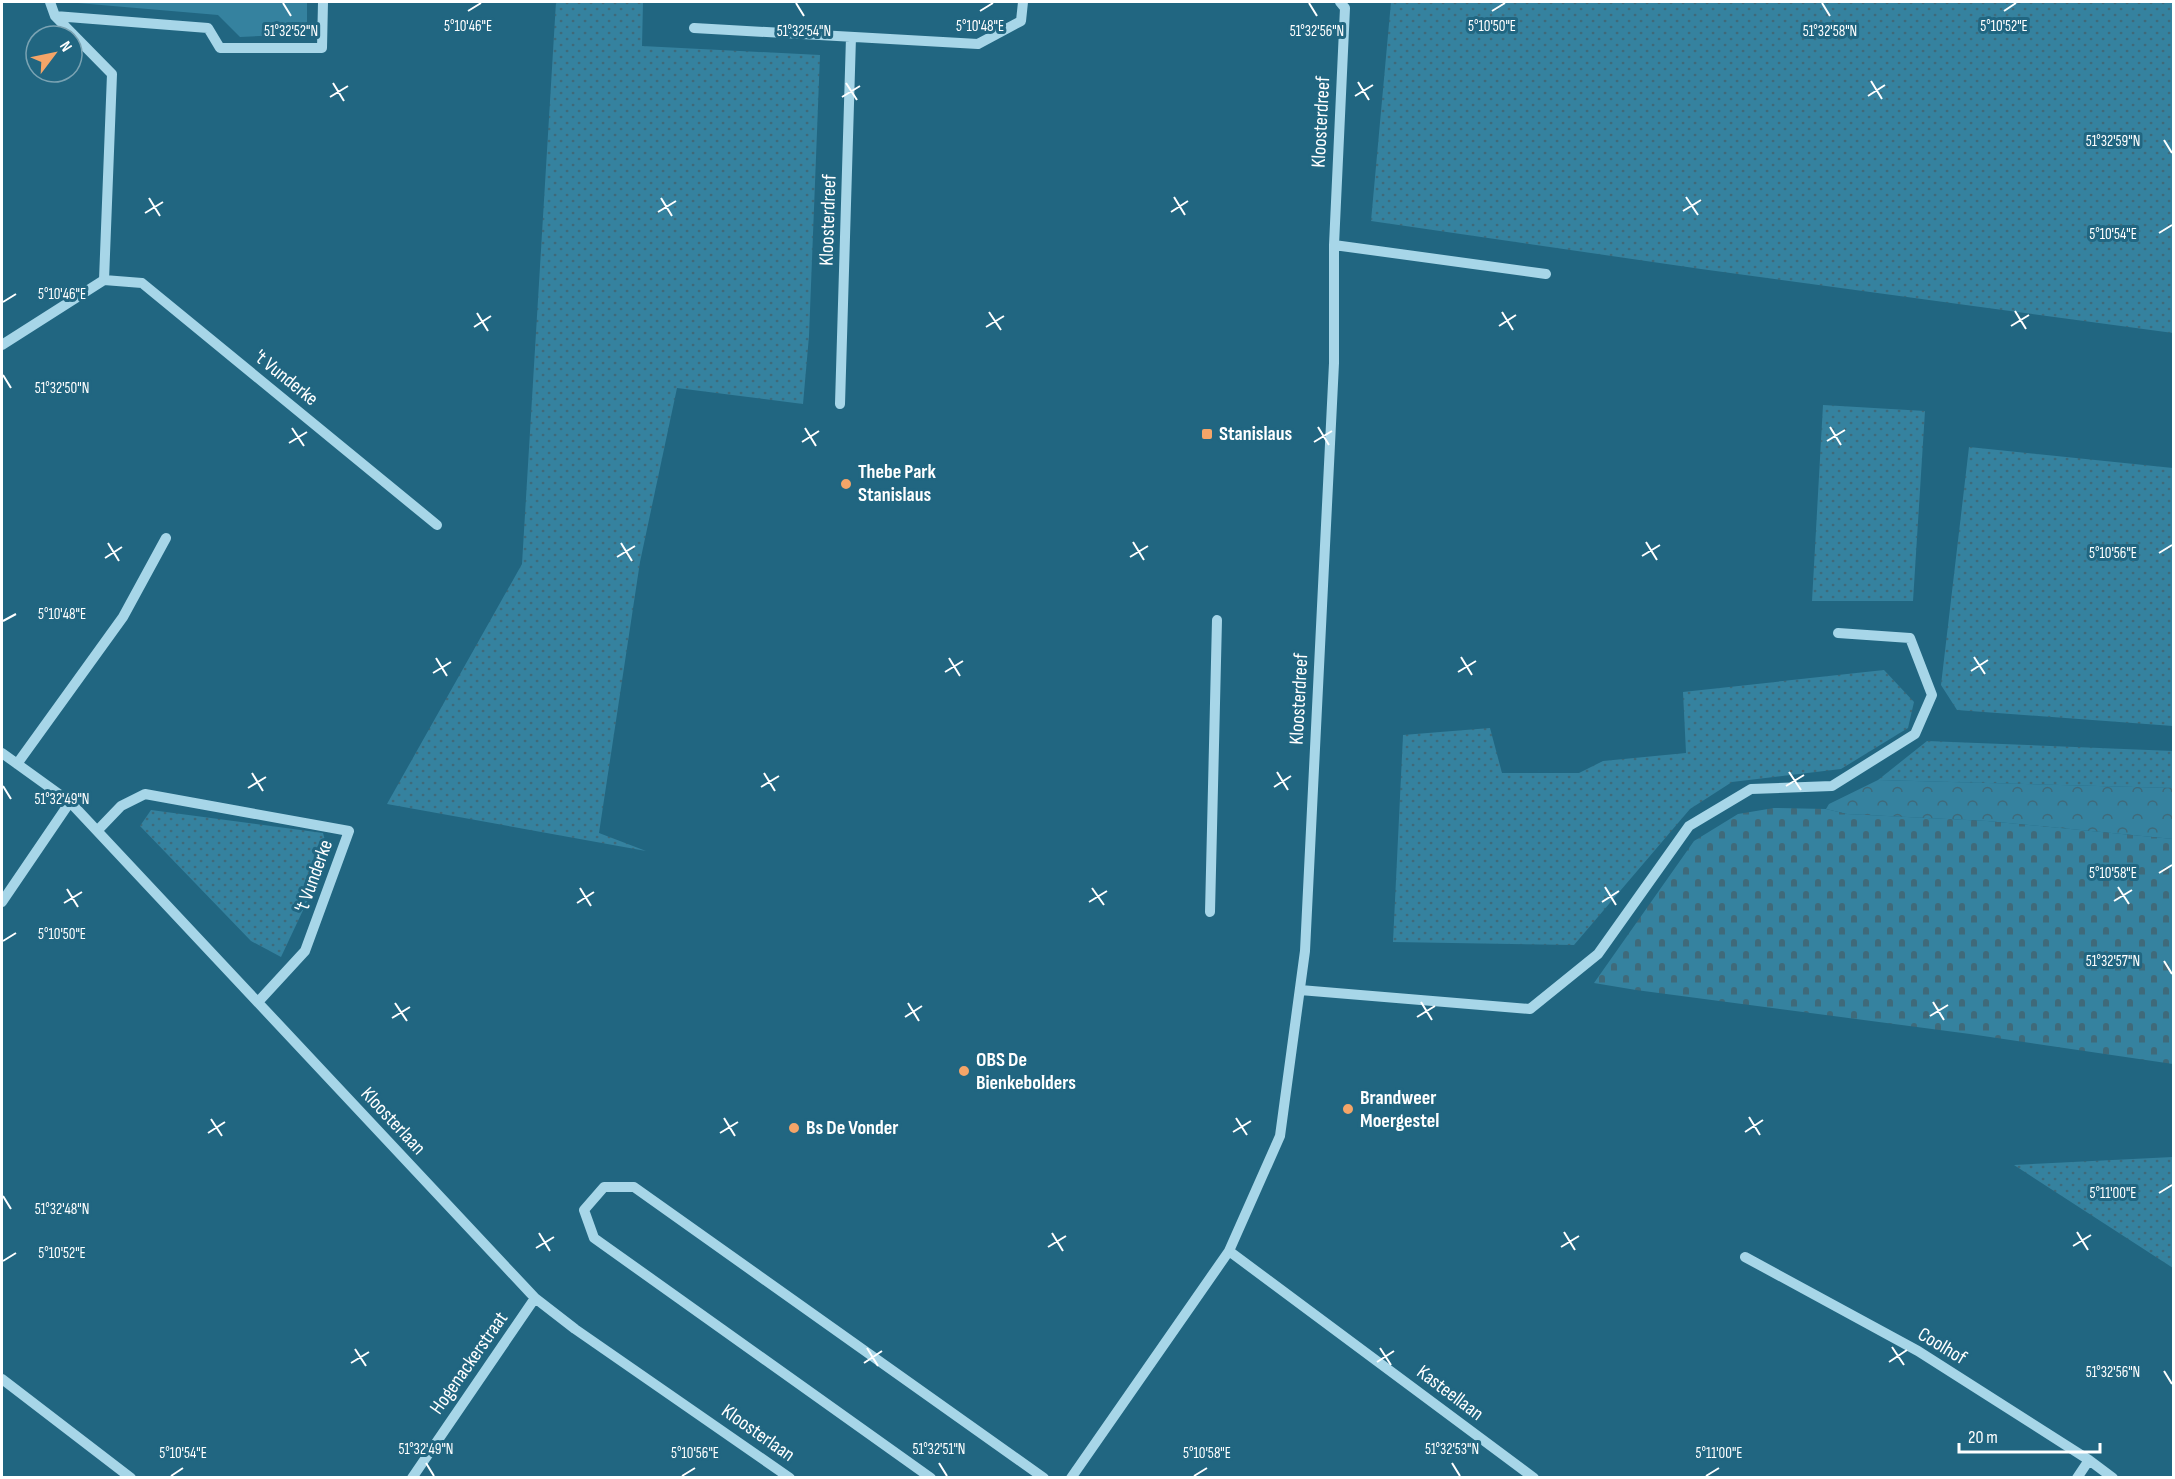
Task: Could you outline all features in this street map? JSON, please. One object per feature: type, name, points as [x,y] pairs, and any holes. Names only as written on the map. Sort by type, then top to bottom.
[{"type":"street","points":[[2,345],[104,279],[112,75],[55,16],[50,2]]},
{"type":"street","points":[[55,16],[208,28],[220,48],[322,48],[323,2]]},
{"type":"street","points":[[694,28],[978,44],[1021,21],[1023,2]]},
{"type":"street","name":"Kloosterdreef","points":[[1229,1251],[1280,1136],[1305,951],[1334,363],[1334,245],[1345,8],[1340,2]]},
{"type":"street","name":"Kloosterdreef","points":[[840,404],[851,37]]},
{"type":"street","points":[[1334,245],[1546,274]]},
{"type":"street","name":"'t Vunderke","points":[[104,279],[142,283],[437,525]]},
{"type":"street","points":[[16,764],[123,617],[166,538]]},
{"type":"street","points":[[1210,912],[1217,620]]},
{"type":"street","points":[[1300,990],[1530,1009],[1598,954],[1689,826],[1751,789],[1832,786],[1916,734],[1932,695],[1910,638],[1838,633]]},
{"type":"street","name":"Kloosterlaan","points":[[2,753],[70,802],[535,1299],[790,1478]]},
{"type":"street","name":"'t Vunderke","points":[[98,831],[121,806],[146,794],[349,831],[305,951],[258,1002]]},
{"type":"street","points":[[2,902],[70,802]]},
{"type":"street","points":[[931,1478],[594,1238],[584,1210],[604,1187],[634,1187],[1044,1478]]},
{"type":"street","points":[[1071,1478],[1229,1251]]},
{"type":"street","name":"Kasteellaan","points":[[1229,1251],[1534,1478]]},
{"type":"street","name":"Coolhof","points":[[1745,1257],[1918,1351],[2089,1460],[2113,1478]]},
{"type":"street","name":"Hogenackerstraat","points":[[412,1478],[535,1299]]},
{"type":"street","points":[[2,1379],[131,1478]]},
{"type":"street","points":[[2077,1478],[2089,1460]]},
{"type":"green space","points":[[66,2],[307,2],[307,34],[240,37],[218,15]]},
{"type":"green space","points":[[556,2],[643,2],[642,46],[820,55],[809,336],[803,404],[677,388],[640,562],[599,833],[646,851],[387,804],[522,564]]},
{"type":"green space","points":[[1391,2],[2173,2],[2173,333],[1701,269],[1371,221]]},
{"type":"green space","points":[[1823,405],[1925,411],[1913,601],[1812,601]]},
{"type":"green space","points":[[1969,447],[2173,468],[2173,726],[1957,710],[1941,685]]},
{"type":"green space","points":[[1884,670],[1914,702],[1908,728],[1841,769],[1732,782],[1690,809],[1574,945],[1393,942],[1403,735],[1490,728],[1502,773],[1579,773],[1603,761],[1686,753],[1683,692]]},
{"type":"green space","points":[[1927,741],[2173,751],[2173,788],[1878,780]]},
{"type":"green space","points":[[1878,780],[2173,788],[2173,839],[1987,821],[1847,814],[1826,809],[1829,804]]},
{"type":"green space","points":[[1774,808],[1826,809],[1847,814],[1987,821],[2173,839],[2173,1064],[1594,983],[1694,841],[1738,814]]},
{"type":"green space","points":[[151,810],[323,833],[329,855],[281,957],[251,941],[140,826]]},
{"type":"green space","points":[[2173,1157],[2173,1268],[2014,1165]]},
{"type":"place","name":"Stanislaus","points":[[1207,434]]},
{"type":"place","name":"Thebe Park Stanislaus","points":[[846,484]]},
{"type":"place","name":"OBS De Bienkebolders","points":[[964,1071]]},
{"type":"place","name":"Brandweer Moergestel","points":[[1348,1109]]},
{"type":"place","name":"Bs De Vonder","points":[[794,1128]]}]
